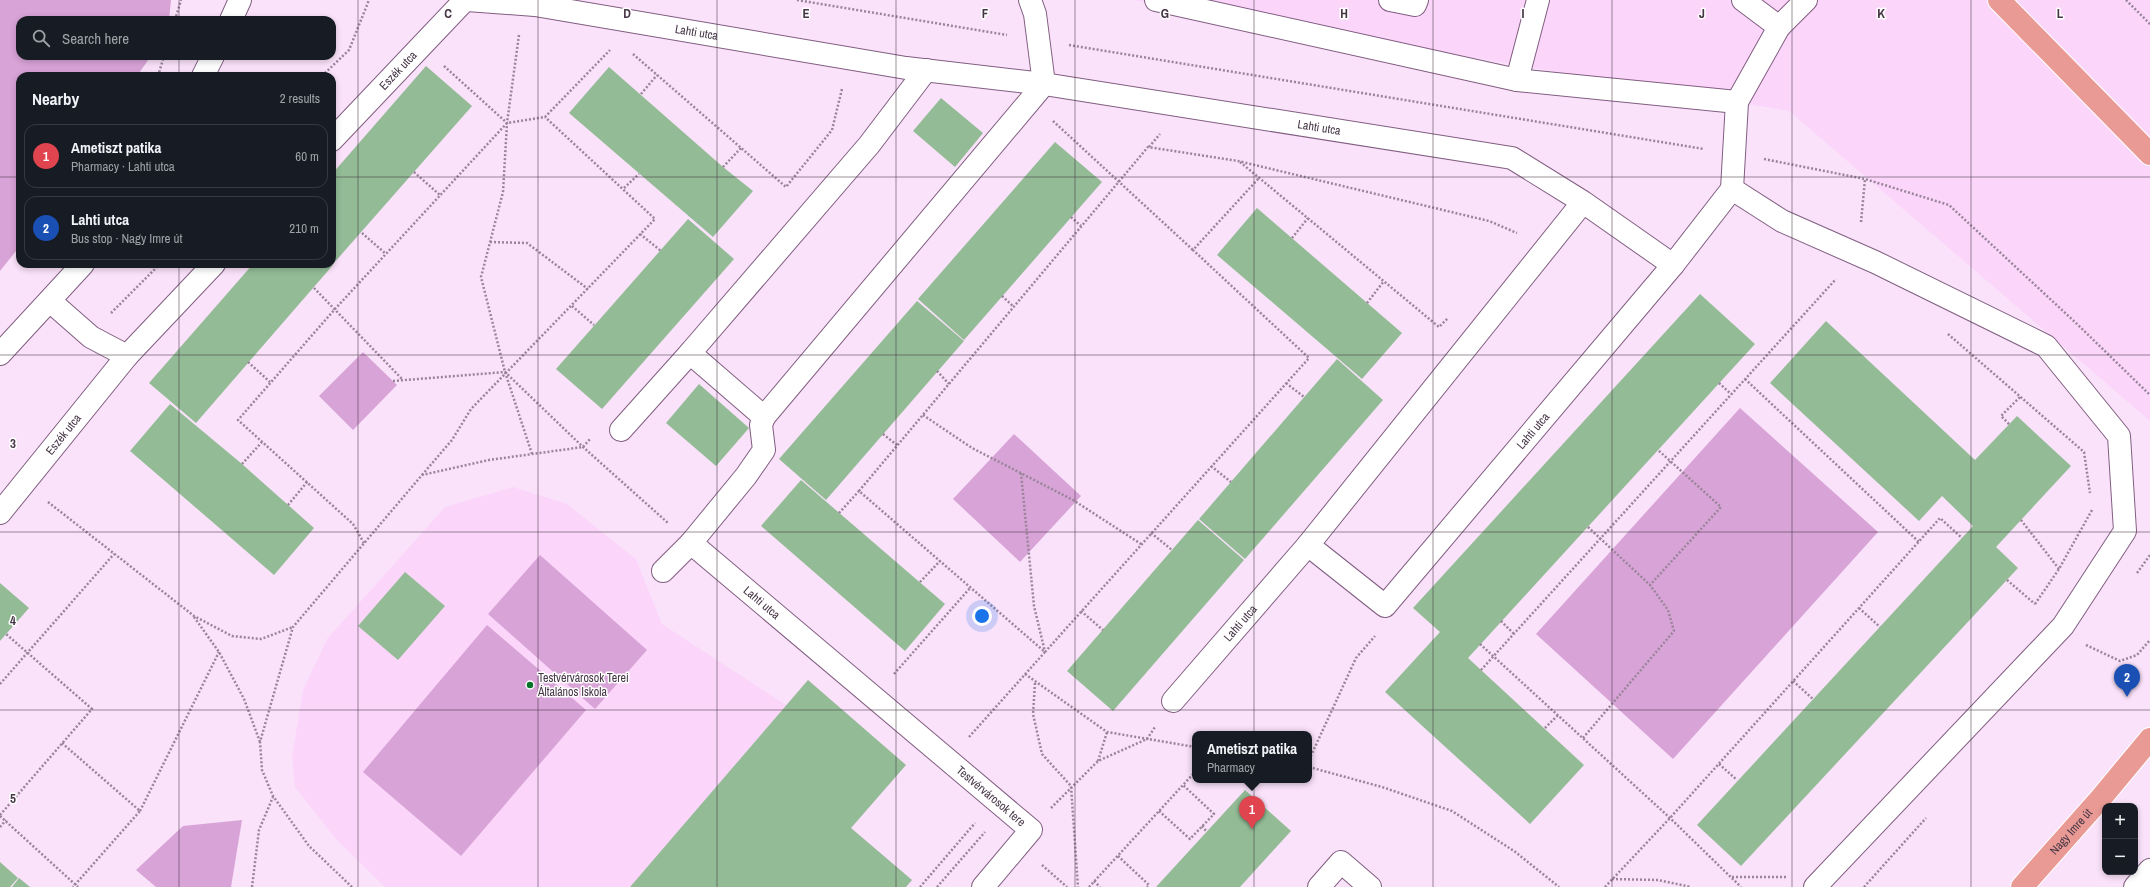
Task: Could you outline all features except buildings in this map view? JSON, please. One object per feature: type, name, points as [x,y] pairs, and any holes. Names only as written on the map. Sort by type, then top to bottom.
[{"type":"main road","points":[[1999,0],[2150,154]]},
{"type":"main road","name":"Nagy Imre út","points":[[2022,887],[2101,798],[2150,739]]},
{"type":"street","points":[[232,16],[240,0]]},
{"type":"street","name":"Lahti utca","points":[[466,0],[537,2],[849,58],[926,70],[1044,84],[1512,158],[1583,202],[1673,265],[1385,606],[1308,545]]},
{"type":"street","name":"Eszék utca","points":[[336,136],[466,0]]},
{"type":"street","points":[[662,572],[691,543],[746,476],[764,450],[761,425],[764,417],[1044,84],[1035,14],[1030,0]]},
{"type":"street","points":[[1156,0],[1235,8],[1517,80],[1738,102]]},
{"type":"street","points":[[1390,0],[1415,5],[1417,0]]},
{"type":"street","points":[[1517,80],[1538,0]]},
{"type":"street","points":[[1743,0],[1779,27]]},
{"type":"street","points":[[1673,265],[1732,189],[1738,102],[1779,27],[1806,0]]},
{"type":"street","points":[[205,72],[211,60]]},
{"type":"street","points":[[621,430],[690,353],[869,145],[926,70]]},
{"type":"street","points":[[1732,189],[1782,221],[1857,255],[2046,346],[2119,436],[2125,530],[2062,626],[1815,887]]},
{"type":"street","name":"Lahti utca","points":[[1173,701],[1308,545],[1583,202]]},
{"type":"street","points":[[0,354],[79,268]]},
{"type":"street","name":"Eszék utca","points":[[0,513],[127,356],[210,268]]},
{"type":"street","points":[[50,301],[91,337],[127,356]]},
{"type":"street","points":[[690,353],[764,417]]},
{"type":"street","name":"Lahti utca","points":[[691,543],[948,761]]},
{"type":"street","name":"Testvérvárosok tere","points":[[948,761],[1031,830],[983,887]]},
{"type":"street","points":[[1320,887],[1341,862],[1370,887]]},
{"type":"street","points":[[2135,887],[2150,870]]},
{"type":"path","points":[[176,16],[181,0]]},
{"type":"path","points":[[326,72],[350,50],[369,0]]},
{"type":"path","points":[[2126,0],[2150,24]]},
{"type":"path","points":[[519,34],[507,123],[503,192],[481,277],[505,372],[532,454]]},
{"type":"path","points":[[364,543],[353,524],[308,481],[238,420],[335,309],[507,123],[545,117],[613,47]]},
{"type":"path","points":[[629,51],[786,187],[832,130],[849,58]]},
{"type":"path","points":[[159,72],[163,60]]},
{"type":"path","points":[[438,60],[507,123]]},
{"type":"path","points":[[641,94],[657,75]]},
{"type":"path","points":[[948,761],[1308,358],[1120,181],[1030,100]]},
{"type":"path","points":[[260,742],[293,627],[452,440],[471,409],[505,372],[572,306],[655,219],[624,188],[545,117]]},
{"type":"path","points":[[839,513],[1148,147],[1238,161],[1489,221],[1547,246]]},
{"type":"path","points":[[723,167],[741,148]]},
{"type":"path","points":[[1238,161],[1439,327],[1450,316]]},
{"type":"path","points":[[414,172],[441,196]]},
{"type":"path","points":[[624,188],[638,174]]},
{"type":"path","points":[[1193,250],[1258,178]]},
{"type":"path","points":[[1481,670],[1857,255],[1865,179]]},
{"type":"path","points":[[1071,217],[1081,226]]},
{"type":"path","points":[[1292,238],[1308,218]]},
{"type":"path","points":[[362,233],[386,254]]},
{"type":"path","points":[[640,234],[661,251]]},
{"type":"path","points":[[490,242],[527,243],[588,289]]},
{"type":"path","points":[[91,337],[122,301],[156,268]]},
{"type":"path","points":[[1367,303],[1384,281]]},
{"type":"path","points":[[314,288],[403,380]]},
{"type":"path","points":[[1002,296],[1014,307]]},
{"type":"path","points":[[572,306],[594,325]]},
{"type":"path","points":[[1946,333],[2084,452],[2090,495]]},
{"type":"path","points":[[248,362],[270,382]]},
{"type":"path","points":[[937,371],[949,384]]},
{"type":"path","points":[[393,381],[505,372],[583,447],[691,543]]},
{"type":"path","points":[[1745,379],[1919,542]]},
{"type":"path","points":[[1286,383],[1304,397]]},
{"type":"path","points":[[1719,384],[1731,394]]},
{"type":"path","points":[[2009,424],[2001,416],[2020,397]]},
{"type":"path","points":[[923,415],[972,448],[1073,500],[1141,544]]},
{"type":"path","points":[[883,434],[897,445]]},
{"type":"path","points":[[422,475],[489,460],[583,447],[593,437]]},
{"type":"path","points":[[242,464],[262,442]]},
{"type":"path","points":[[1650,585],[1721,507],[1658,450]]},
{"type":"path","points":[[1211,466],[1231,482]]},
{"type":"path","points":[[1021,473],[1034,606],[1045,652]]},
{"type":"path","points":[[288,505],[308,481]]},
{"type":"path","points":[[25,483],[194,616],[232,636],[261,639],[293,627]]},
{"type":"path","points":[[859,491],[1045,652]]},
{"type":"path","points":[[2035,604],[2059,569],[2092,510],[2091,502]]},
{"type":"path","points":[[1605,887],[1670,818],[1940,518],[1962,538]]},
{"type":"path","points":[[2021,520],[2059,569]]},
{"type":"path","points":[[1583,738],[1674,632],[1668,610],[1650,585],[1588,527]]},
{"type":"path","points":[[1151,533],[1172,550]]},
{"type":"path","points":[[0,684],[114,554]]},
{"type":"path","points":[[920,582],[940,561]]},
{"type":"path","points":[[874,697],[970,588]]},
{"type":"path","points":[[1859,608],[1880,627]]},
{"type":"path","points":[[1081,611],[1103,630]]},
{"type":"path","points":[[194,616],[219,652],[244,699],[260,742],[262,770],[273,796],[309,846],[352,887]]},
{"type":"path","points":[[1501,622],[1514,634]]},
{"type":"path","points":[[6,634],[92,709],[0,815],[75,886],[78,887]]},
{"type":"path","points":[[1312,753],[1356,658],[1376,634]]},
{"type":"path","points":[[1480,644],[1670,818],[1741,887]]},
{"type":"path","points":[[75,886],[140,811],[219,652]]},
{"type":"path","points":[[1025,674],[1035,683],[1107,732],[1192,746]]},
{"type":"path","points":[[1793,681],[1813,699]]},
{"type":"path","points":[[1035,683],[1033,714],[1042,754],[1071,786],[1078,887]]},
{"type":"path","points":[[1545,728],[1558,715]]},
{"type":"path","points":[[1098,761],[1107,732]]},
{"type":"path","points":[[1031,830],[1071,786],[1098,761],[1147,739]]},
{"type":"path","points":[[62,743],[140,811]]},
{"type":"path","points":[[1719,764],[1737,780]]},
{"type":"path","points":[[1312,768],[1382,787],[1452,811],[1514,851],[1559,887]]},
{"type":"path","points":[[1089,887],[1192,775]]},
{"type":"path","points":[[1159,811],[1190,839],[1214,814],[1183,785]]},
{"type":"path","points":[[252,887],[259,830],[273,796]]},
{"type":"path","points":[[920,887],[1000,805]]},
{"type":"path","points":[[937,887],[1000,805]]},
{"type":"path","points":[[0,827],[6,820]]},
{"type":"path","points":[[1202,826],[1207,832]]},
{"type":"path","points":[[1118,856],[1149,885],[1147,887]]},
{"type":"path","points":[[1612,879],[1658,880],[1691,887]]},
{"type":"path","points":[[1094,881],[1100,887]]},
{"type":"shaded area","points":[[0,0],[171,0],[169,16],[16,16],[16,60],[148,60],[140,72],[16,72],[16,251],[0,271]]},
{"type":"shaded area","points":[[1133,0],[2150,0],[2150,421],[1789,111]]},
{"type":"shaded area","points":[[363,352],[397,385],[353,430],[319,396]]},
{"type":"shaded area","points":[[1740,408],[1878,532],[1673,759],[1536,634]]},
{"type":"shaded area","points":[[1014,434],[1081,496],[1020,562],[953,499]]},
{"type":"shaded area","name":"Testvérvárosok Terei Általános Iskola","points":[[513,487],[567,504],[636,559],[662,624],[786,705],[808,680],[906,765],[851,828],[912,880],[906,887],[385,887],[335,838],[295,787],[292,757],[303,690],[327,639],[445,507]]},
{"type":"shaded area","points":[[540,555],[647,650],[595,709],[488,614]]},
{"type":"shaded area","points":[[487,625],[586,710],[461,856],[363,772]]},
{"type":"shaded area","points":[[242,820],[231,887],[156,887],[136,870],[183,826]]},
{"type":"place","name":"Testvérvárosok Terei Általános Iskola","points":[[530,685]]},
{"type":"place","name":"Lahti utca","points":[[2127,697]]},
{"type":"place","name":"Ametiszt patika","points":[[1252,829]]}]
